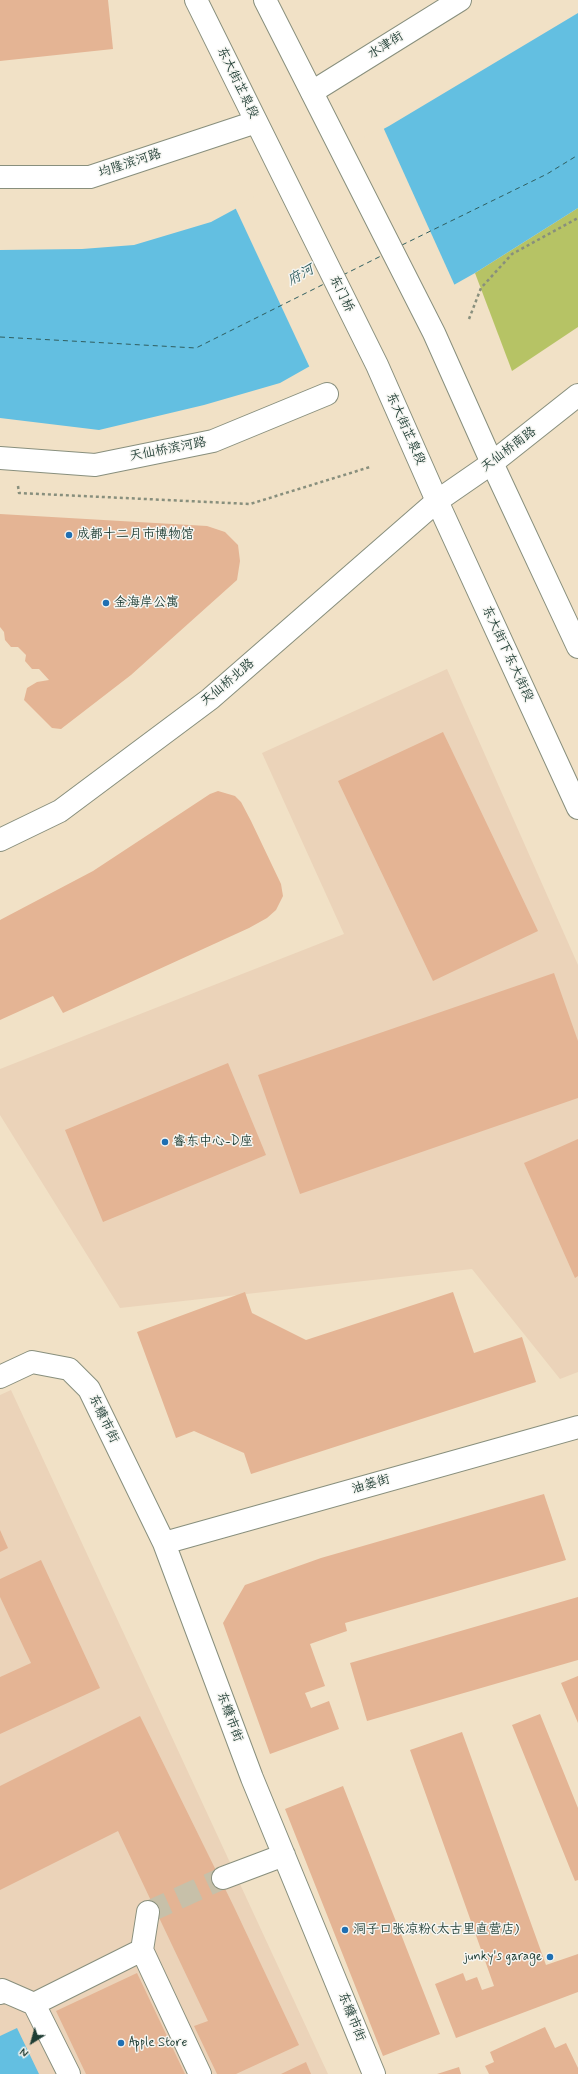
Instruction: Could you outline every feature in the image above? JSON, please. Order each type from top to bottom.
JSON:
[{"type":"street","name":"东大街芷泉段","points":[[196,0],[278,166]]},
{"type":"street","points":[[265,0],[428,322],[492,464],[578,647]]},
{"type":"street","name":"水津街","points":[[312,92],[460,0]]},
{"type":"street","name":"均隆滨河路","points":[[0,177],[90,177],[256,122]]},
{"type":"street","name":"东门桥","points":[[278,166],[373,357]]},
{"type":"street","name":"东大街芷泉段","points":[[373,357],[437,501]]},
{"type":"street","name":"天仙桥滨河路","points":[[0,458],[95,465],[214,441],[327,394]]},
{"type":"street","name":"天仙桥南路","points":[[437,501],[492,464],[578,395]]},
{"type":"street","name":"东大街下东大街段","points":[[437,501],[578,808]]},
{"type":"street","name":"天仙桥北路","points":[[0,840],[60,811],[210,699],[437,501]]},
{"type":"street","name":"东糠市街","points":[[0,1377],[32,1362],[69,1369],[89,1389],[164,1543],[252,1778],[374,2074]]},
{"type":"street","name":"油篓街","points":[[164,1543],[578,1427]]},
{"type":"street","points":[[223,1878],[284,1855]]},
{"type":"street","points":[[148,1912],[142,1950],[200,2074]]},
{"type":"street","points":[[34,2004],[142,1950]]},
{"type":"street","points":[[0,1992],[2,1990],[34,2004],[69,2074]]},
{"type":"path","points":[[469,319],[481,288],[512,254],[578,218]]},
{"type":"path","points":[[18,481],[19,493],[250,504],[370,467]]},
{"type":"shaded area","points":[[447,669],[578,965],[578,1372],[560,1379],[472,1269],[120,1308],[0,1115],[0,1069],[344,934],[262,753]]},
{"type":"shaded area","points":[[11,1390],[328,2074],[0,2074],[0,1395]]},
{"type":"green space","points":[[578,208],[578,327],[512,371],[475,273]]},
{"type":"water","name":"府河","points":[[578,13],[578,208],[475,273],[280,383],[204,405],[99,430],[0,418],[0,250],[82,249],[134,245],[211,222],[389,126]]},
{"type":"water","points":[[17,2028],[39,2074],[0,2074],[0,2036]]},
{"type":"pier","points":[[383,127],[455,286],[310,368],[235,207]]},
{"type":"building","points":[[0,0],[108,0],[113,49],[0,61]]},
{"type":"building","name":"金海岸公寓","points":[[0,514],[207,526],[225,532],[238,545],[240,561],[237,580],[131,675],[61,729],[52,728],[24,700],[27,688],[37,682],[49,680],[39,669],[32,669],[25,661],[26,655],[18,647],[11,647],[5,640],[4,632],[0,627]]},
{"type":"building","points":[[443,732],[538,931],[433,981],[338,781]]},
{"type":"building","points":[[218,791],[235,796],[241,802],[251,821],[281,884],[283,896],[276,910],[267,918],[249,928],[63,1013],[53,996],[0,1020],[0,920],[93,871],[210,794]]},
{"type":"building","points":[[554,973],[578,1041],[578,1098],[300,1194],[258,1075]]},
{"type":"building","name":"睿东中心-D座","points":[[228,1063],[266,1155],[103,1222],[65,1130]]},
{"type":"building","points":[[578,1139],[578,1276],[575,1278],[524,1163]]},
{"type":"building","points":[[245,1292],[252,1313],[306,1340],[453,1292],[474,1353],[522,1337],[536,1382],[251,1474],[244,1453],[194,1431],[176,1438],[137,1332]]},
{"type":"building","points":[[544,1494],[566,1560],[345,1623],[347,1631],[310,1644],[325,1686],[305,1693],[311,1708],[329,1701],[339,1729],[270,1754],[223,1623],[245,1585],[321,1558]]},
{"type":"building","points":[[0,1530],[8,1548],[0,1552]]},
{"type":"building","points":[[41,1560],[100,1688],[0,1734],[0,1677],[31,1663],[0,1597],[0,1579]]},
{"type":"building","points":[[578,1597],[578,1660],[367,1721],[350,1663]]},
{"type":"building","points":[[578,1676],[578,1723],[561,1683]]},
{"type":"building","points":[[540,1714],[578,1808],[578,1880],[575,1881],[512,1725]]},
{"type":"building","points":[[140,1716],[234,1907],[299,2045],[236,2074],[217,2074],[194,2026],[208,2021],[118,1831],[0,1890],[0,1786]]},
{"type":"building","points":[[462,1732],[546,1965],[578,1954],[578,1992],[456,2038],[435,1984],[463,1973],[466,1981],[477,1977],[482,1990],[494,1986],[410,1750]]},
{"type":"building","points":[[343,1786],[440,2034],[383,2056],[285,1809]]},
{"type":"building","name":"Apple Store","points":[[137,1973],[185,2074],[86,2074],[56,2011]]},
{"type":"building","points":[[545,2027],[555,2048],[566,2043],[578,2068],[578,2074],[489,2074],[485,2066],[494,2062],[490,2052]]},
{"type":"building","points":[[306,2062],[311,2074],[281,2074]]},
{"type":"building","points":[[459,2067],[461,2074],[437,2074]]},
{"type":"ferry route","points":[[402,245],[547,174],[578,155]]},
{"type":"ferry route","points":[[343,275],[383,255]]},
{"type":"ferry route","points":[[0,337],[196,348],[324,284]]},
{"type":"tunnel","points":[[148,1912],[223,1878]]},
{"type":"place","name":"成都十二月市博物馆","points":[[69,535]]},
{"type":"place","name":"金海岸公寓","points":[[106,603]]},
{"type":"place","name":"睿东中心-D座","points":[[165,1142]]},
{"type":"place","name":"洞子口张凉粉(太古里直营店)","points":[[345,1930]]},
{"type":"place","name":"junky's garage","points":[[550,1957]]},
{"type":"place","name":"Apple Store","points":[[121,2043]]}]
